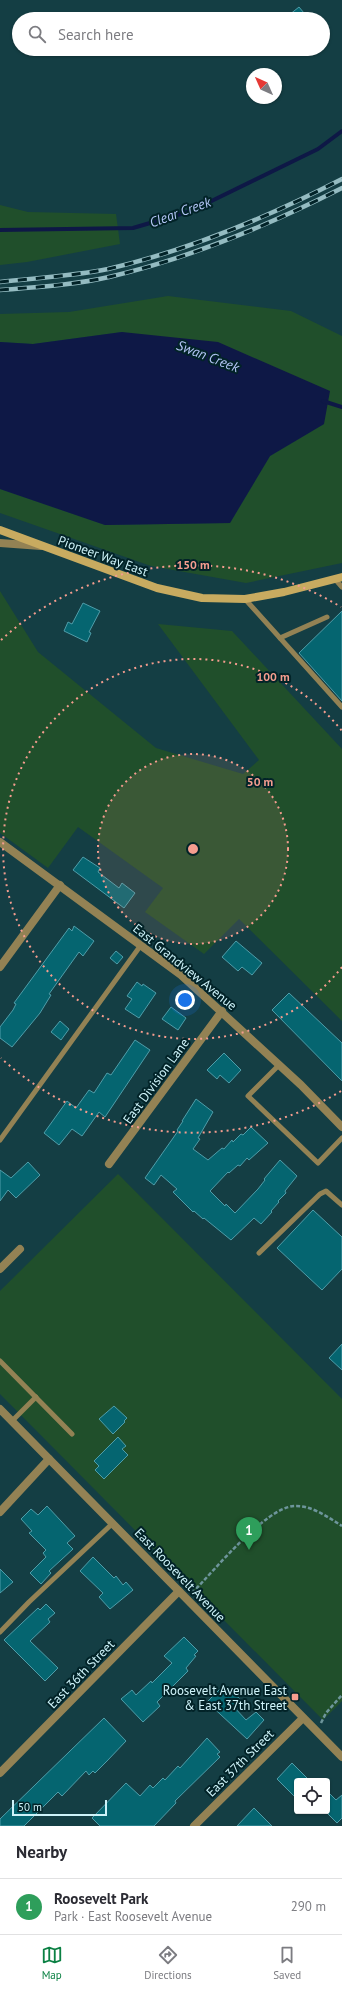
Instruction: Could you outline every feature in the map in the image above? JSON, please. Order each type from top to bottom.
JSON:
[{"type":"main road","name":"Pioneer Way East","points":[[0,530],[157,588],[202,598],[245,599],[284,592],[338,578]]},
{"type":"street","points":[[0,543],[43,547]]},
{"type":"street","name":"East Grandview Avenue","points":[[0,842],[180,975],[222,1011],[342,1127]]},
{"type":"street","points":[[0,967],[60,886]]},
{"type":"street","name":"East Division Lane","points":[[109,1164],[222,1011]]},
{"type":"street","points":[[0,1269],[20,1249]]},
{"type":"street","name":"East Roosevelt Avenue","points":[[0,1409],[342,1757]]},
{"type":"street","points":[[0,1512],[49,1459]]},
{"type":"street","name":"East 36th Street","points":[[0,1773],[179,1591]]},
{"type":"street","name":"East 37th Street","points":[[194,1826],[303,1718]]},
{"type":"lane","points":[[338,578],[342,586]]},
{"type":"lane","points":[[245,599],[342,707]]},
{"type":"lane","points":[[280,638],[327,617]]},
{"type":"lane","points":[[0,1140],[141,945]]},
{"type":"lane","points":[[279,1065],[248,1096],[318,1163],[342,1138]]},
{"type":"lane","points":[[259,1253],[320,1194],[326,1191],[330,1193],[342,1205]]},
{"type":"lane","points":[[0,1361],[72,1434]]},
{"type":"lane","points":[[12,1420],[36,1397]]},
{"type":"lane","points":[[0,1632],[29,1602],[113,1523]]},
{"type":"path","points":[[186,1599],[260,1523],[282,1508],[295,1506],[313,1510],[342,1526]]},
{"type":"path","points":[[316,1731],[326,1712],[342,1695]]},
{"type":"green space","points":[[0,205],[28,212],[116,214],[120,244],[27,262],[0,265]]},
{"type":"green space","points":[[168,296],[291,311],[342,336],[342,563],[246,583],[151,566],[0,513],[0,489],[105,525],[230,523],[270,456],[324,424],[122,332],[33,344],[0,342],[0,314],[69,312]]},
{"type":"green space","points":[[0,591],[38,652],[156,748],[243,774],[259,760],[158,624],[232,631],[342,749],[342,1021],[239,919],[204,954],[145,912],[163,888],[78,827],[48,868],[0,833]]},
{"type":"green space","points":[[118,1174],[342,1399],[342,1701],[323,1720],[0,1394],[0,1291]]},
{"type":"water","points":[[122,332],[218,342],[330,391],[324,424],[270,456],[230,523],[105,525],[0,489],[0,342],[33,344]]},
{"type":"building","points":[[299,7],[303,12],[293,12]]},
{"type":"building","points":[[83,603],[100,611],[89,632],[91,633],[87,642],[64,631],[68,622],[72,624]]},
{"type":"building","points":[[342,611],[342,701],[299,653]]},
{"type":"building","points":[[83,857],[100,868],[98,872],[119,888],[122,883],[135,893],[124,908],[73,870]]},
{"type":"building","points":[[74,926],[94,941],[83,956],[79,952],[49,994],[51,995],[40,1013],[12,1047],[0,1038],[0,1027],[13,1010],[16,1004],[14,1003],[69,928],[72,931]]},
{"type":"building","points":[[236,941],[262,963],[252,975],[242,967],[238,971],[222,957]]},
{"type":"building","points":[[116,951],[123,957],[117,964],[110,958]]},
{"type":"building","points":[[137,982],[142,986],[143,984],[156,993],[139,1018],[125,1009],[132,999],[127,996]]},
{"type":"building","points":[[289,993],[342,1043],[342,1081],[272,1010]]},
{"type":"building","points":[[171,1007],[186,1018],[178,1030],[162,1019]]},
{"type":"building","points":[[60,1021],[69,1029],[61,1040],[51,1032]]},
{"type":"building","points":[[135,1040],[150,1050],[105,1117],[99,1112],[82,1136],[72,1129],[59,1145],[44,1133],[67,1101],[76,1108],[89,1090],[94,1093],[107,1073],[111,1075]]},
{"type":"building","points":[[224,1053],[241,1070],[229,1083],[220,1075],[217,1079],[207,1070]]},
{"type":"building","points":[[196,1099],[213,1112],[198,1138],[200,1139],[193,1149],[208,1160],[222,1148],[224,1149],[232,1140],[233,1142],[241,1134],[243,1135],[251,1127],[268,1143],[249,1160],[247,1158],[240,1166],[238,1165],[229,1173],[228,1172],[210,1191],[225,1206],[226,1204],[235,1213],[258,1189],[265,1180],[264,1179],[280,1160],[297,1176],[285,1191],[286,1193],[271,1211],[272,1212],[261,1224],[254,1218],[231,1240],[204,1218],[203,1219],[194,1211],[193,1212],[173,1192],[177,1189],[161,1175],[154,1185],[145,1178],[178,1131],[177,1130],[182,1121]]},
{"type":"building","points":[[28,1162],[40,1175],[16,1198],[8,1190],[0,1201],[0,1170],[11,1178]]},
{"type":"building","points":[[313,1210],[342,1237],[342,1269],[322,1290],[277,1248]]},
{"type":"building","points":[[342,1344],[342,1370],[329,1358]]},
{"type":"building","points":[[114,1406],[127,1418],[113,1434],[99,1419]]},
{"type":"building","points":[[118,1437],[126,1446],[122,1449],[128,1455],[104,1479],[95,1470],[99,1466],[94,1461]]},
{"type":"building","points":[[47,1506],[75,1536],[67,1543],[73,1549],[49,1571],[51,1573],[41,1584],[30,1573],[46,1557],[43,1553],[46,1550],[29,1533],[32,1531],[21,1519],[31,1509],[38,1515]]},
{"type":"building","points":[[93,1557],[114,1578],[116,1576],[123,1585],[126,1582],[133,1590],[110,1609],[99,1597],[103,1593],[80,1571]]},
{"type":"building","points":[[0,1569],[13,1582],[0,1593]]},
{"type":"building","points":[[46,1604],[55,1613],[48,1619],[50,1622],[30,1641],[58,1668],[45,1681],[4,1640],[38,1608],[40,1610]]},
{"type":"building","points":[[184,1637],[198,1651],[194,1655],[196,1656],[186,1668],[188,1671],[157,1702],[160,1706],[143,1722],[121,1699],[132,1690],[136,1695],[151,1681],[152,1683],[172,1663],[164,1656]]},
{"type":"building","points":[[224,1685],[240,1699],[233,1706],[246,1720],[256,1712],[264,1720],[247,1739],[207,1702]]},
{"type":"building","points":[[104,1718],[126,1741],[107,1761],[95,1773],[93,1771],[89,1775],[86,1771],[62,1796],[58,1792],[24,1826],[0,1826],[0,1819]]},
{"type":"building","points":[[207,1738],[220,1752],[217,1754],[220,1757],[175,1801],[176,1803],[154,1826],[100,1826],[92,1818],[126,1783],[140,1796],[150,1785],[153,1788],[163,1778],[165,1780],[178,1766],[180,1768]]},
{"type":"building","points":[[292,1763],[307,1778],[294,1778],[294,1796],[277,1779]]},
{"type":"building","points":[[330,1794],[336,1800],[342,1795],[342,1818],[337,1823],[328,1814],[330,1814]]},
{"type":"building","points":[[254,1808],[272,1826],[237,1826]]},
{"type":"waterway","name":"Clear Creek","points":[[0,230],[133,228],[191,211],[318,149],[342,131]]},
{"type":"waterway","name":"Swan Creek","points":[[323,401],[342,407]]},
{"type":"railway","points":[[0,282],[108,269],[169,252],[257,219],[342,179]]},
{"type":"railway","points":[[0,290],[96,280],[139,269],[199,251],[228,240],[342,188]]},
{"type":"place","name":"Roosevelt Park","points":[[249,1550]]},
{"type":"place","name":"Roosevelt Avenue East & East 37th Street","points":[[295,1697]]}]
